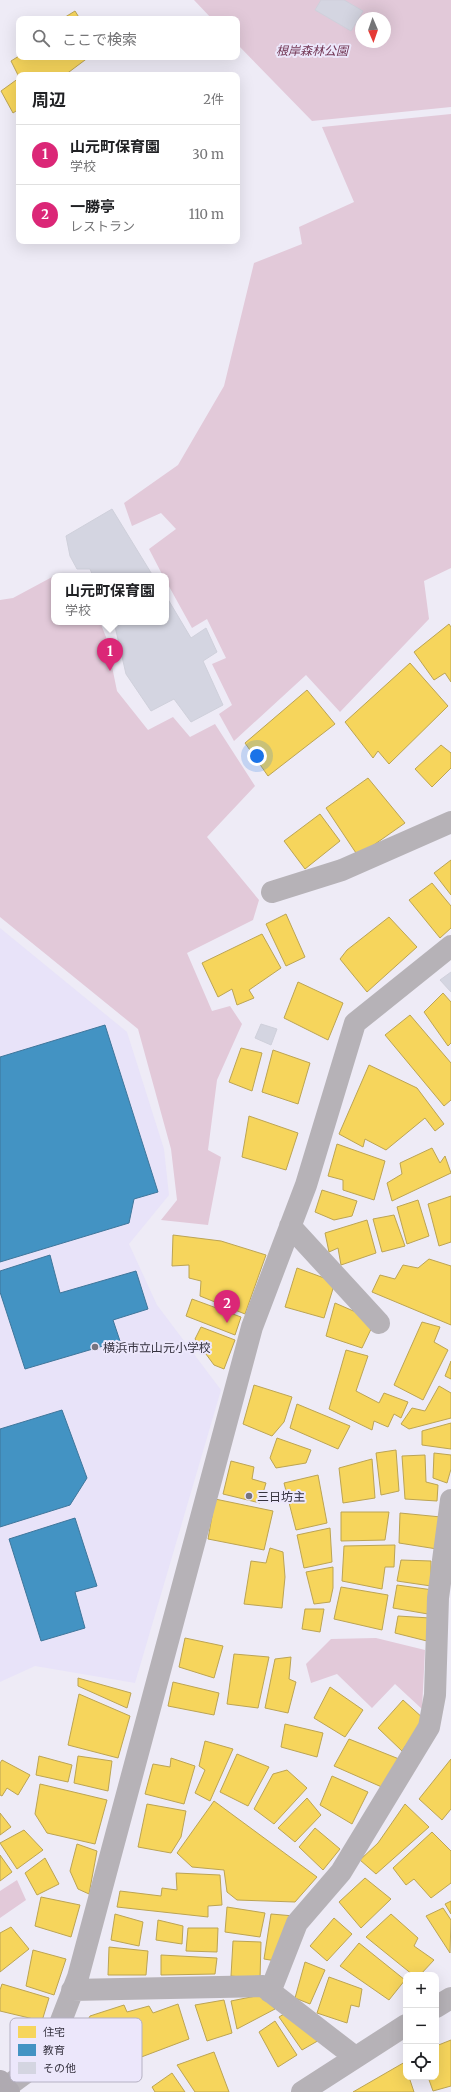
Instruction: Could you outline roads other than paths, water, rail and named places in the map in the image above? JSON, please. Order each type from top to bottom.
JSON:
[{"type":"street","points":[[272,892],[342,870],[451,822]]},
{"type":"street","points":[[62,2018],[78,1977],[252,1327],[306,1186],[355,1022],[451,946]]},
{"type":"street","points":[[290,1226],[379,1323]]},
{"type":"street","points":[[270,1992],[298,1923],[341,1872],[429,1727],[435,1695],[438,1598],[451,1500]]},
{"type":"street","points":[[72,1990],[263,1986],[355,2057]]},
{"type":"street","points":[[439,2005],[451,1998]]},
{"type":"street","points":[[302,2092],[403,2027]]},
{"type":"place","name":"山元町保育園","points":[[110,671]]},
{"type":"place","name":"一勝亭","points":[[227,1323]]},
{"type":"place","name":"横浜市立山元小学校","points":[[95,1347]]},
{"type":"place","name":"三日坊主","points":[[249,1496]]},
{"type":"park label","name":"根岸森林公園","points":[[312,50]]}]
